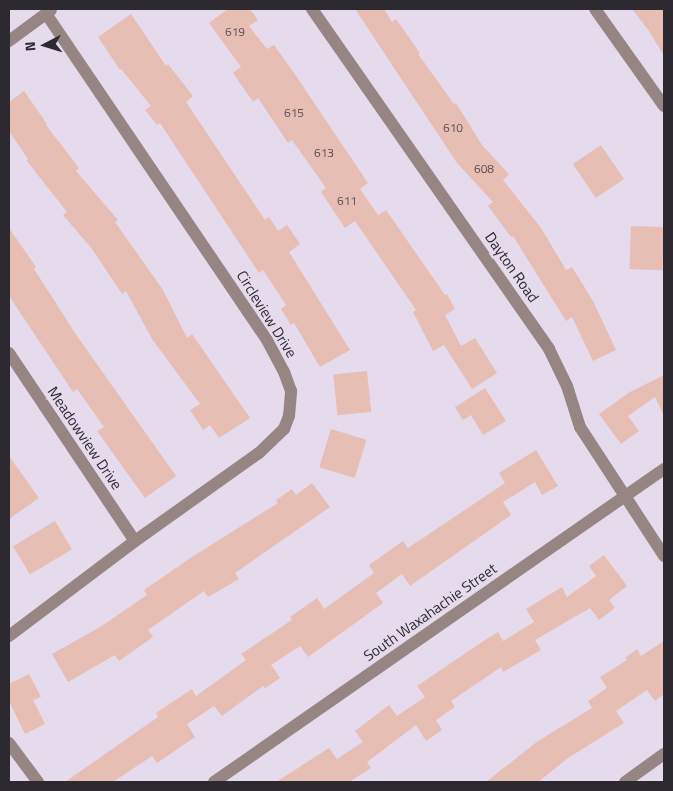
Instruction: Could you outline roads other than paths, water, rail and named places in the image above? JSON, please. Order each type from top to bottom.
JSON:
[{"type":"street","name":"Dayton Road","points":[[312,9],[549,349],[566,386],[580,427],[664,556]]},
{"type":"street","points":[[595,9],[664,106]]},
{"type":"street","points":[[9,41],[49,11]]},
{"type":"street","name":"Circleview Drive","points":[[9,636],[134,541],[259,453],[284,429],[289,416],[291,391],[284,372],[267,340],[49,11]]},
{"type":"street","name":"Meadowview Drive","points":[[9,353],[134,541]]},
{"type":"street","name":"South Waxahachie Street","points":[[214,782],[664,469]]},
{"type":"street","points":[[9,742],[38,782]]},
{"type":"street","points":[[625,782],[664,754]]}]
